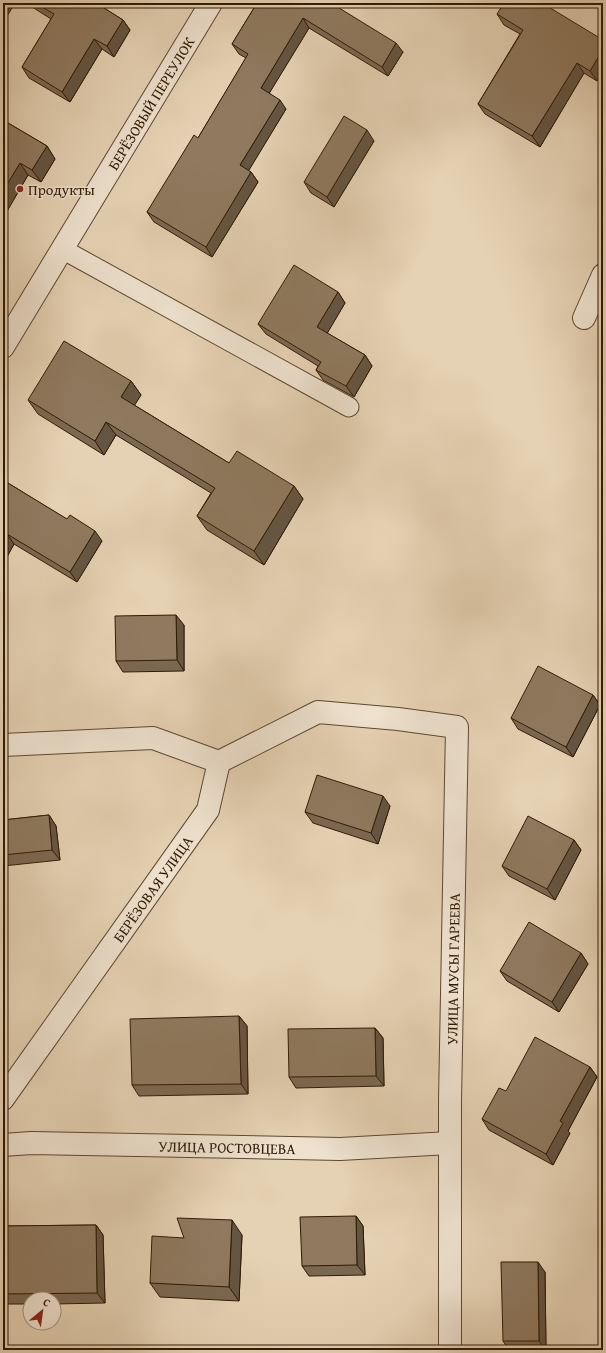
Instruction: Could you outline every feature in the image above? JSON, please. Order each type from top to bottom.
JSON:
[{"type":"street","name":"БЕРЁЗОВЫЙ ПЕРЕУЛОК","points":[[3,348],[209,4]]},
{"type":"street","points":[[584,318],[603,275]]},
{"type":"street","name":"УЛИЦА МУСЫ ГАРЕЕВА","points":[[219,762],[318,712],[398,719],[457,727],[450,1143],[450,1350]]},
{"type":"street","points":[[3,745],[153,738],[219,762]]},
{"type":"street","name":"БЕРЁЗОВАЯ УЛИЦА","points":[[3,1099],[208,810],[219,762]]},
{"type":"street","name":"УЛИЦА РОСТОВЦЕВА","points":[[3,1145],[39,1143],[340,1149],[450,1143]]},
{"type":"lane","points":[[62,249],[349,407]]},
{"type":"building","points":[[35,3],[96,3],[123,20],[107,46],[94,39],[62,92],[22,67],[54,14]]},
{"type":"building","points":[[257,3],[331,3],[396,43],[382,67],[303,18],[261,88],[280,100],[240,165],[251,172],[206,247],[147,212],[194,135],[198,138],[248,54],[232,44]]},
{"type":"building","points":[[504,3],[542,3],[603,40],[603,49],[590,71],[577,63],[532,136],[478,104],[523,30],[497,14]]},
{"type":"building","points":[[344,116],[367,130],[327,197],[304,182]]},
{"type":"building","points":[[3,120],[47,146],[32,170],[20,163],[3,191]]},
{"type":"building","points":[[294,265],[338,292],[317,327],[365,355],[346,386],[316,370],[321,362],[258,324]]},
{"type":"building","points":[[64,341],[131,381],[121,397],[229,463],[237,451],[294,486],[254,551],[197,516],[215,488],[106,422],[95,441],[28,400]]},
{"type":"building","points":[[3,480],[67,519],[70,515],[95,531],[70,572],[7,534],[3,541]]},
{"type":"building","points":[[176,615],[177,660],[116,661],[115,616]]},
{"type":"building","points":[[538,666],[593,695],[566,747],[511,718]]},
{"type":"building","points":[[317,775],[383,796],[371,833],[305,812]]},
{"type":"building","points":[[49,815],[52,850],[3,855],[3,820]]},
{"type":"building","points":[[528,816],[574,840],[547,889],[502,866]]},
{"type":"building","points":[[529,922],[581,953],[552,1002],[500,971]]},
{"type":"building","points":[[239,1016],[241,1084],[132,1085],[130,1019]]},
{"type":"building","points":[[375,1028],[376,1076],[289,1077],[288,1029]]},
{"type":"building","points":[[535,1037],[590,1067],[560,1121],[563,1123],[546,1154],[482,1119],[499,1088],[506,1091]]},
{"type":"building","points":[[356,1216],[357,1265],[302,1266],[300,1217]]},
{"type":"building","points":[[177,1218],[232,1220],[229,1287],[150,1283],[152,1236],[184,1238]]},
{"type":"building","points":[[96,1225],[97,1293],[62,1293],[62,1291],[22,1291],[22,1294],[3,1294],[3,1226]]},
{"type":"building","points":[[501,1262],[538,1262],[539,1341],[503,1341]]},
{"type":"place","name":"Продукты","points":[[20,189]]}]
